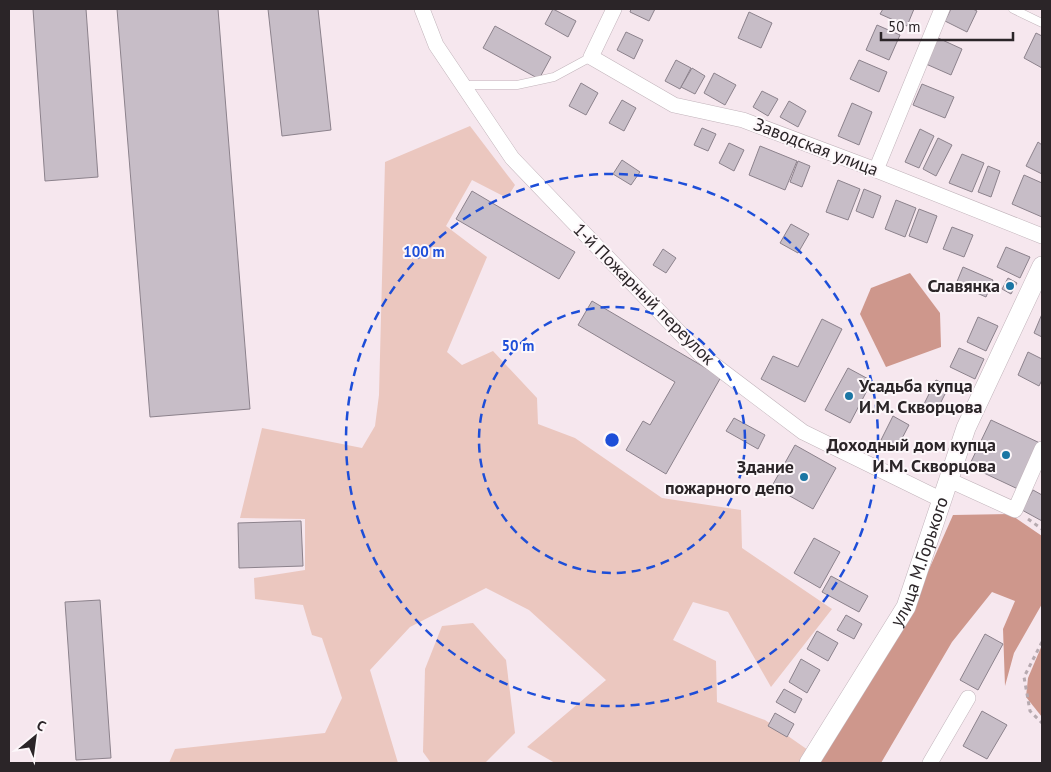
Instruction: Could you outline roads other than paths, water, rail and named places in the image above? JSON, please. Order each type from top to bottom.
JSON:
[{"type":"street","name":"1-й Пожарный переулок","points":[[422,9],[436,45],[512,158],[701,356],[803,432],[942,500]]},
{"type":"street","points":[[591,57],[614,9]]},
{"type":"street","points":[[876,170],[942,9]]},
{"type":"street","name":"Заводская улица","points":[[591,57],[674,105],[743,120],[1042,236]]},
{"type":"street","name":"улица М.Горького","points":[[809,763],[906,607],[966,428],[1042,266]]},
{"type":"street","points":[[949,480],[1015,510],[1042,450]]},
{"type":"street","points":[[930,763],[968,698]]},
{"type":"lane","points":[[1013,9],[1042,23]]},
{"type":"lane","points":[[463,85],[517,85],[554,77],[591,57]]},
{"type":"place","name":"Славянка","points":[[1010,286]]},
{"type":"place","name":"Усадьба купца И.М. Скворцова","points":[[849,396]]},
{"type":"place","name":"Доходный дом купца И.М. Скворцова","points":[[1006,455]]},
{"type":"place","name":"Здание пожарного депо","points":[[804,477]]}]
